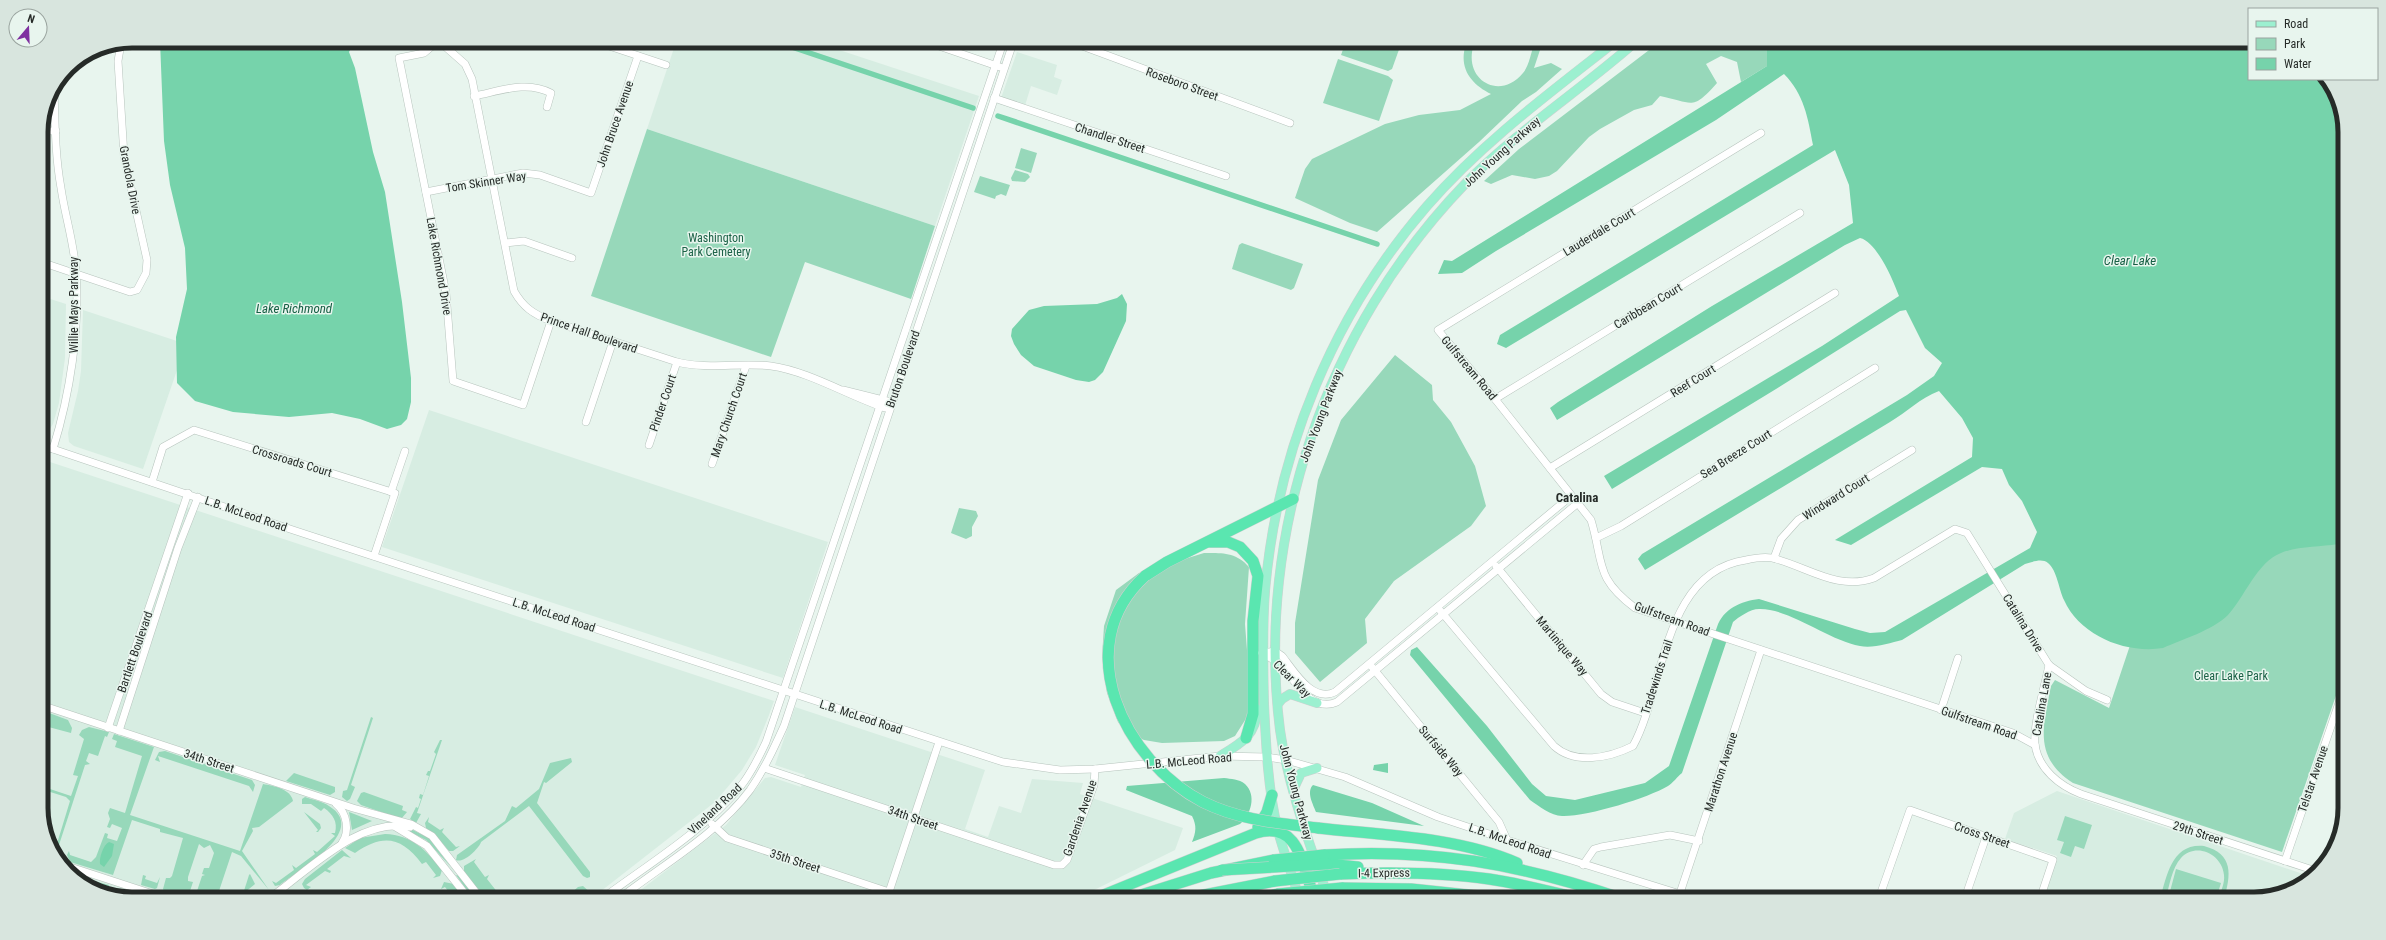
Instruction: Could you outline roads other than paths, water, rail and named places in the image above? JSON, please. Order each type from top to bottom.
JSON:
[{"type":"highway","points":[[1293,499],[1210,542],[1167,562],[1145,576],[1128,595],[1117,613],[1107,652],[1110,677],[1119,709],[1142,750],[1161,772],[1179,787],[1212,806],[1253,819],[1464,848],[1504,858],[1536,872]]},
{"type":"highway","points":[[1210,542],[1228,542],[1240,547],[1253,561],[1258,576],[1253,621],[1253,714],[1246,738]]},
{"type":"highway","points":[[1247,837],[1264,819],[1272,795]]},
{"type":"highway","points":[[1111,892],[1263,831],[1278,831],[1290,837],[1295,844],[1312,892]]},
{"type":"highway","points":[[1222,870],[1326,860],[1365,853],[1427,855],[1468,859],[1536,872],[1601,892]]},
{"type":"highway","points":[[1151,892],[1222,870],[1274,860],[1326,860],[1410,872]]},
{"type":"highway","name":"I-4 Express","points":[[1218,892],[1275,880],[1340,874],[1410,872],[1490,879],[1550,892]]},
{"type":"highway","name":"I-4 Express","points":[[1299,892],[1342,888],[1411,889],[1439,892]]},
{"type":"main road","name":"John Young Parkway","points":[[1297,892],[1278,831],[1272,795],[1267,757],[1262,653],[1265,588],[1277,507],[1294,446],[1322,372],[1362,295],[1396,245],[1442,189],[1485,146],[1607,48]]},
{"type":"main road","name":"John Young Parkway","points":[[1326,892],[1293,790],[1286,760],[1278,704],[1275,651],[1280,574],[1293,499],[1312,435],[1337,372],[1368,313],[1399,264],[1433,220],[1480,170],[1516,138],[1628,48]]},
{"type":"main road","points":[[1220,756],[1253,732],[1256,723],[1258,688],[1263,678]]},
{"type":"main road","points":[[1278,704],[1282,699],[1290,694],[1317,703]]},
{"type":"main road","points":[[1293,790],[1301,773],[1317,768]]},
{"type":"street","name":"Lake Richmond Drive","points":[[430,48],[424,53],[398,58],[446,293],[453,381],[523,405],[551,321]]},
{"type":"street","name":"Prince Hall Boulevard","points":[[445,48],[465,64],[472,78],[474,96],[516,295],[522,304],[536,315],[551,321],[694,367],[746,366],[783,369],[839,389],[854,398],[890,406]]},
{"type":"street","points":[[615,48],[666,65]]},
{"type":"street","points":[[945,48],[1004,68]]},
{"type":"street","name":"Bruton Boulevard","points":[[785,692],[1001,48]]},
{"type":"street","name":"Bruton Boulevard","points":[[794,695],[1011,48]]},
{"type":"street","name":"Roseboro Street","points":[[1088,48],[1290,123]]},
{"type":"street","name":"Grandola Drive","points":[[76,274],[130,292],[137,290],[146,273],[147,260],[124,156],[118,61],[120,49]]},
{"type":"street","name":"John Bruce Avenue","points":[[591,193],[638,56]]},
{"type":"street","points":[[474,96],[521,86],[536,86],[551,93],[547,107]]},
{"type":"street","name":"Chandler Street","points":[[994,98],[1226,176]]},
{"type":"street","name":"Willie Mays Parkway","points":[[53,449],[62,419],[73,358],[76,274],[70,226],[61,189],[55,99]]},
{"type":"street","points":[[48,131],[56,131]]},
{"type":"street","name":"Lauderdale Court","points":[[1438,330],[1761,133]]},
{"type":"street","name":"Tom Skinner Way","points":[[426,192],[523,173],[540,175],[591,193]]},
{"type":"street","name":"Caribbean Court","points":[[1495,399],[1800,213]]},
{"type":"street","points":[[944,220],[952,223]]},
{"type":"street","points":[[505,243],[524,240],[572,258]]},
{"type":"street","points":[[48,264],[76,274]]},
{"type":"street","name":"Reef Court","points":[[1550,468],[1835,293]]},
{"type":"street","points":[[910,321],[918,324]]},
{"type":"street","name":"Gulfstream Road","points":[[1438,330],[1591,520],[1596,538],[1596,549],[1600,567],[1619,596],[1635,608],[2013,733],[2035,745]]},
{"type":"street","points":[[586,422],[613,341]]},
{"type":"street","name":"Pinder Court","points":[[650,445],[677,362]]},
{"type":"street","name":"Mary Church Court","points":[[712,464],[746,366]]},
{"type":"street","name":"Sea Breeze Court","points":[[1596,538],[1621,526],[1875,368]]},
{"type":"street","name":"Crossroads Court","points":[[152,482],[163,447],[194,430],[391,492]]},
{"type":"street","name":"L.B. McLeod Road","points":[[48,447],[794,695],[939,742],[1021,766],[1060,770],[1095,769],[1220,756],[1267,757],[1286,760],[1346,777],[1438,817],[1583,865],[1677,892]]},
{"type":"street","name":"Windward Court","points":[[1774,558],[1781,539],[1798,520],[1912,450]]},
{"type":"street","points":[[374,556],[395,493],[391,492],[404,451]]},
{"type":"street","name":"Bartlett Boulevard","points":[[108,728],[188,494]]},
{"type":"street","name":"Clear Way","points":[[1262,653],[1275,651],[1312,690],[1322,695],[1335,692],[1572,496]]},
{"type":"street","name":"Bartlett Boulevard","points":[[119,731],[186,526],[198,497]]},
{"type":"street","points":[[850,498],[859,501]]},
{"type":"street","name":"Clear Way","points":[[1262,653],[1276,661],[1305,694],[1317,703],[1326,705],[1336,702],[1578,503]]},
{"type":"street","name":"Tradewinds Trail","points":[[1438,608],[1563,754],[1585,759],[1625,750],[1633,746],[1675,621],[1688,597],[1703,580],[1716,570],[1734,561],[1774,558],[1840,582],[1862,583],[1874,578],[1955,529]]},
{"type":"street","name":"Catalina Drive","points":[[1955,529],[1967,533],[2049,665],[2086,691],[2107,700]]},
{"type":"street","name":"Martinique Way","points":[[1493,561],[1601,694],[1612,702],[1645,713]]},
{"type":"street","name":"Bartlett Boulevard","points":[[153,628],[149,623],[158,595],[160,576]]},
{"type":"street","name":"Marathon Avenue","points":[[1680,892],[1699,841],[1761,650]]},
{"type":"street","points":[[1941,710],[1958,658]]},
{"type":"street","name":"Surfside Way","points":[[1369,664],[1499,822],[1507,840]]},
{"type":"street","name":"Catalina Lane","points":[[2049,665],[2035,745],[2047,771],[2057,782],[2081,794]]},
{"type":"street","name":"Vineland Road","points":[[611,892],[708,818],[741,787],[766,742],[785,692]]},
{"type":"street","name":"Vineland Road","points":[[628,892],[714,827],[749,791],[764,768],[784,726],[794,695]]},
{"type":"street","name":"Telstar Avenue","points":[[2285,861],[2338,706]]},
{"type":"street","name":"34th Street","points":[[48,708],[377,816],[411,824],[432,836],[476,892]]},
{"type":"street","points":[[890,892],[939,742]]},
{"type":"street","name":"34th Street","points":[[764,768],[1054,865],[1062,865]]},
{"type":"street","name":"Gardenia Avenue","points":[[1062,865],[1067,860],[1094,785],[1095,769]]},
{"type":"street","name":"29th Street","points":[[2081,794],[2311,869]]},
{"type":"street","points":[[334,802],[342,810],[346,824],[345,838],[341,845]]},
{"type":"street","name":"Cross Street","points":[[1881,892],[1910,810],[2053,860],[2042,892]]},
{"type":"street","name":"34th Street","points":[[377,816],[428,846],[464,892]]},
{"type":"street","name":"35th Street","points":[[708,818],[714,827],[727,838],[883,892]]},
{"type":"street","name":"34th Street","points":[[359,834],[375,829],[411,827],[432,836]]},
{"type":"street","points":[[278,892],[341,845],[359,834],[387,831],[408,834]]},
{"type":"street","points":[[1583,865],[1594,849],[1601,847],[1670,835],[1699,841]]},
{"type":"street","points":[[1967,892],[1986,837]]},
{"type":"street","points":[[74,868],[147,892]]},
{"type":"water","name":"Lake Richmond","points":[[160,48],[351,48],[349,52],[355,68],[373,152],[385,192],[402,302],[411,378],[411,402],[407,419],[401,425],[387,429],[360,419],[332,413],[289,417],[233,412],[195,401],[177,383],[176,337],[187,289],[185,248],[170,185],[164,141]]},
{"type":"water","name":"Clear Lake","points":[[1767,48],[2248,48],[2248,80],[2320,80],[2327,90],[2334,105],[2338,127],[2338,544],[2295,549],[2281,553],[2272,558],[2258,572],[2234,608],[2221,621],[2197,634],[2163,648],[2134,648],[2120,645],[2093,633],[2081,624],[2071,613],[2062,596],[2054,570],[2048,563],[2043,561],[2025,564],[1902,640],[1887,644],[1865,647],[1848,643],[1783,614],[1771,610],[1752,610],[1733,622],[1682,773],[1668,786],[1632,801],[1601,810],[1558,816],[1545,810],[1530,800],[1410,655],[1411,650],[1417,647],[1487,726],[1532,784],[1546,796],[1575,800],[1645,783],[1669,766],[1717,627],[1724,615],[1739,604],[1759,599],[1870,633],[1885,632],[2030,548],[2037,532],[2022,501],[2009,485],[2002,469],[1982,467],[1851,545],[1835,540],[1972,457],[1973,438],[1962,418],[1939,391],[1926,397],[1890,422],[1645,570],[1638,559],[1642,554],[1907,395],[1934,376],[1942,363],[1925,348],[1906,310],[1900,311],[1612,489],[1604,476],[1822,346],[1899,296],[1884,262],[1872,246],[1860,238],[1845,245],[1557,420],[1550,408],[1712,306],[1853,223],[1849,185],[1835,150],[1506,348],[1497,344],[1500,335],[1813,145],[1807,116],[1801,98],[1784,74],[1716,120],[1496,251],[1462,273],[1438,274],[1444,260],[1452,261],[1767,66]]},
{"type":"water","points":[[1122,294],[1127,304],[1126,321],[1103,372],[1095,380],[1089,382],[1076,380],[1034,366],[1021,355],[1014,344],[1011,336],[1012,329],[1029,310],[1044,306],[1097,304],[1117,298]]},
{"type":"water","points":[[1388,763],[1388,773],[1373,770],[1374,765]]},
{"type":"water","points":[[1224,778],[1240,781],[1249,789],[1252,799],[1247,816],[1240,824],[1192,842],[1195,823],[1192,816],[1126,790],[1127,786]]},
{"type":"water","points":[[1313,785],[1372,803],[1424,826],[1316,812],[1310,795]]},
{"type":"water","points":[[109,842],[114,844],[112,856],[104,867],[100,864],[100,858],[103,849]]},
{"type":"waterway","points":[[795,48],[973,108]]},
{"type":"waterway","points":[[998,116],[1377,244]]},
{"type":"district","name":"Catalina","points":[[1577,497]]},
{"type":"park label","name":"Washington Park Cemetery","points":[[716,245]]},
{"type":"park label","name":"Clear Lake Park","points":[[2231,676]]}]
